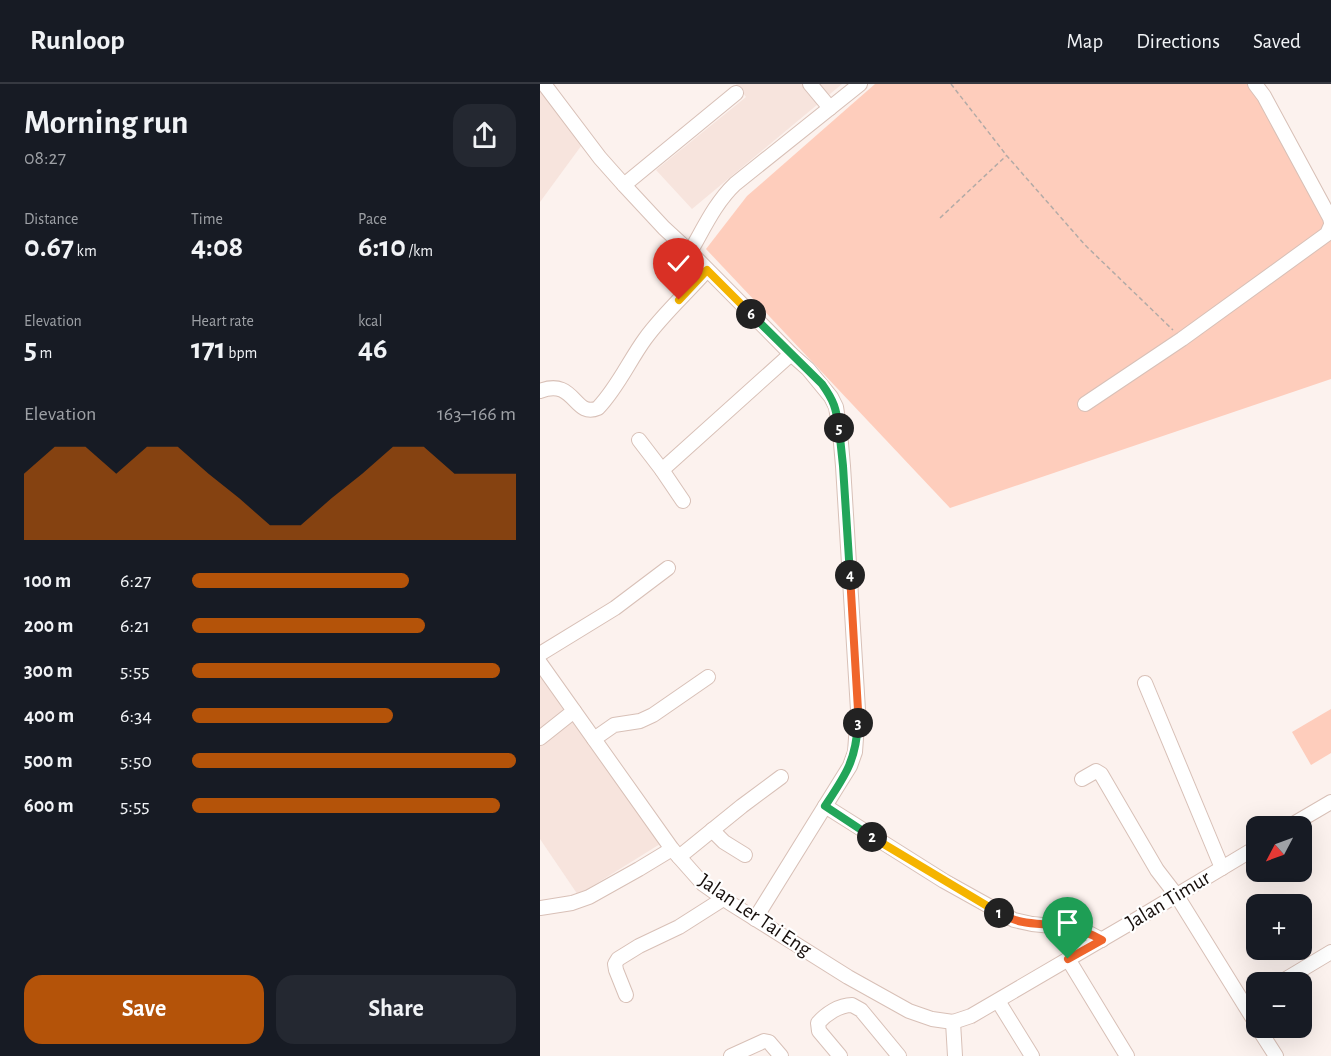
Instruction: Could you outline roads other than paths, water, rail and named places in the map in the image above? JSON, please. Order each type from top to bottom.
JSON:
[{"type":"street","points":[[540,88],[543,84],[600,158],[664,228],[808,369],[831,397],[836,407],[843,466],[858,710],[855,752],[850,766],[755,919]]},
{"type":"street","points":[[810,84],[830,108]]},
{"type":"street","points":[[690,252],[717,204],[735,184],[860,84]]},
{"type":"street","points":[[1084,404],[1182,339],[1327,234],[1331,224],[1325,208],[1264,96],[1255,84]]},
{"type":"street","points":[[624,185],[736,93]]},
{"type":"street","points":[[540,392],[548,388],[560,388],[584,408],[589,410],[598,408],[658,322],[707,270]]},
{"type":"street","points":[[662,470],[791,354]]},
{"type":"street","points":[[639,440],[683,501]]},
{"type":"street","points":[[540,654],[615,608],[668,568]]},
{"type":"street","name":"Jalan Ler Tai Eng","points":[[540,663],[675,853],[703,884],[723,899],[887,1000],[920,1015],[953,1022]]},
{"type":"street","points":[[594,739],[614,725],[640,721],[653,715],[708,677]]},
{"type":"street","points":[[1145,683],[1222,868]]},
{"type":"street","points":[[540,738],[574,711]]},
{"type":"street","points":[[1082,779],[1096,771],[1101,774],[1157,870],[1177,896],[1245,1005]]},
{"type":"street","points":[[540,908],[572,903],[589,897],[639,869],[675,853],[712,830],[781,777]]},
{"type":"street","points":[[1306,816],[1331,801]]},
{"type":"street","points":[[825,806],[1002,915],[1021,922],[1085,931],[1102,940]]},
{"type":"street","points":[[712,830],[724,842],[745,855]]},
{"type":"street","name":"Jalan Timur","points":[[953,1022],[971,1016],[998,1001],[1246,854]]},
{"type":"street","points":[[626,996],[616,970],[615,964],[618,959],[679,927],[723,899]]},
{"type":"street","points":[[1298,972],[1331,952]]},
{"type":"street","points":[[1068,959],[1127,1056]]},
{"type":"street","points":[[998,1001],[1032,1056]]},
{"type":"street","points":[[840,1056],[819,1031],[818,1023],[846,1005],[852,1005],[861,1011],[899,1056]]},
{"type":"street","points":[[953,1022],[955,1056]]},
{"type":"street","points":[[1265,1038],[1276,1056]]},
{"type":"street","points":[[731,1056],[764,1041],[769,1042],[781,1056]]}]
